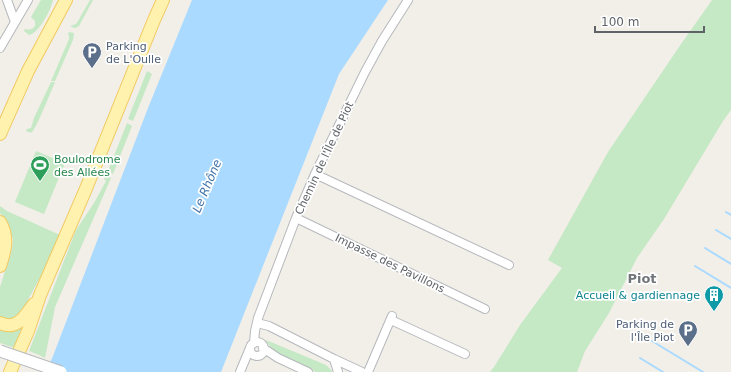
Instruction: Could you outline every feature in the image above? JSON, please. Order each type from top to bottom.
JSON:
[{"type":"main road","points":[[0,134],[28,71],[66,0]]},
{"type":"main road","points":[[10,372],[28,331],[40,295],[80,203],[163,0]]},
{"type":"main road","points":[[0,222],[4,230],[6,241],[0,266]]},
{"type":"main road","points":[[0,323],[4,325],[16,324],[21,320],[40,295]]},
{"type":"main road","points":[[0,351],[60,372]]},
{"type":"street","points":[[7,0],[15,22]]},
{"type":"street","points":[[0,48],[28,0]]},
{"type":"street","name":"Chemin de l'Île de Piot","points":[[241,372],[257,349],[255,331],[257,323],[296,218],[315,174],[365,72],[382,41],[408,0]]},
{"type":"street","points":[[315,174],[509,265]]},
{"type":"street","name":"Impasse des Pavillons","points":[[296,218],[485,308]]},
{"type":"street","points":[[368,372],[391,317],[465,354]]},
{"type":"street","points":[[257,323],[269,326],[362,372]]},
{"type":"street","points":[[257,349],[308,372]]},
{"type":"street","points":[[334,359],[338,372]]},
{"type":"green space","points":[[41,0],[53,0],[47,15],[40,26],[29,35],[24,31],[25,29],[28,30],[35,26],[35,21],[31,17]]},
{"type":"green space","points":[[90,0],[93,0],[79,26],[74,28],[70,26],[76,24]]},
{"type":"green space","points":[[712,0],[731,0],[731,110],[664,219],[637,258],[609,313],[585,351],[577,372],[490,372],[520,325],[562,268],[548,260],[608,152]]},
{"type":"green space","points":[[69,32],[74,33],[73,40],[55,81],[51,81],[69,39]]},
{"type":"green space","points":[[147,71],[152,74],[133,121],[128,119]]},
{"type":"green space","points":[[51,82],[55,82],[37,124],[32,132],[26,131],[27,129],[31,128],[34,118]]},
{"type":"green space","points":[[127,123],[132,126],[113,174],[108,171]]},
{"type":"green space","name":"Boulodrome des Allées","points":[[36,151],[65,163],[44,214],[15,202]]},
{"type":"green space","points":[[106,175],[111,178],[55,307],[45,358],[29,351],[76,230],[94,203],[106,181],[104,179]]},
{"type":"green space","points":[[0,206],[7,211],[60,235],[45,268],[19,317],[14,320],[2,319],[0,317],[0,287],[12,249],[13,239],[9,227],[0,213]]},
{"type":"green space","points":[[20,327],[23,329],[15,348],[0,343],[0,328]]},
{"type":"green space","points":[[266,340],[326,365],[333,372],[316,372],[273,351]]},
{"type":"water","name":"Le Rhône","points":[[192,0],[388,0],[339,74],[221,372],[46,372],[148,108]]},
{"type":"waterway","points":[[726,212],[731,215]]},
{"type":"waterway","points":[[716,230],[731,239]]},
{"type":"waterway","points":[[705,248],[731,264]]},
{"type":"waterway","points":[[695,266],[731,288]]},
{"type":"waterway","points":[[652,341],[703,372]]},
{"type":"waterway","points":[[640,358],[663,372]]},
{"type":"place","name":"Parking de L'Oulle","points":[[92,69]]},
{"type":"place","name":"Boulodrome des Allées","points":[[40,182]]},
{"type":"place","name":"Accueil & gardiennage","points":[[714,312]]},
{"type":"place","name":"Parking de l'Île Piot","points":[[688,347]]},
{"type":"district","name":"Piot","points":[[642,278]]}]
